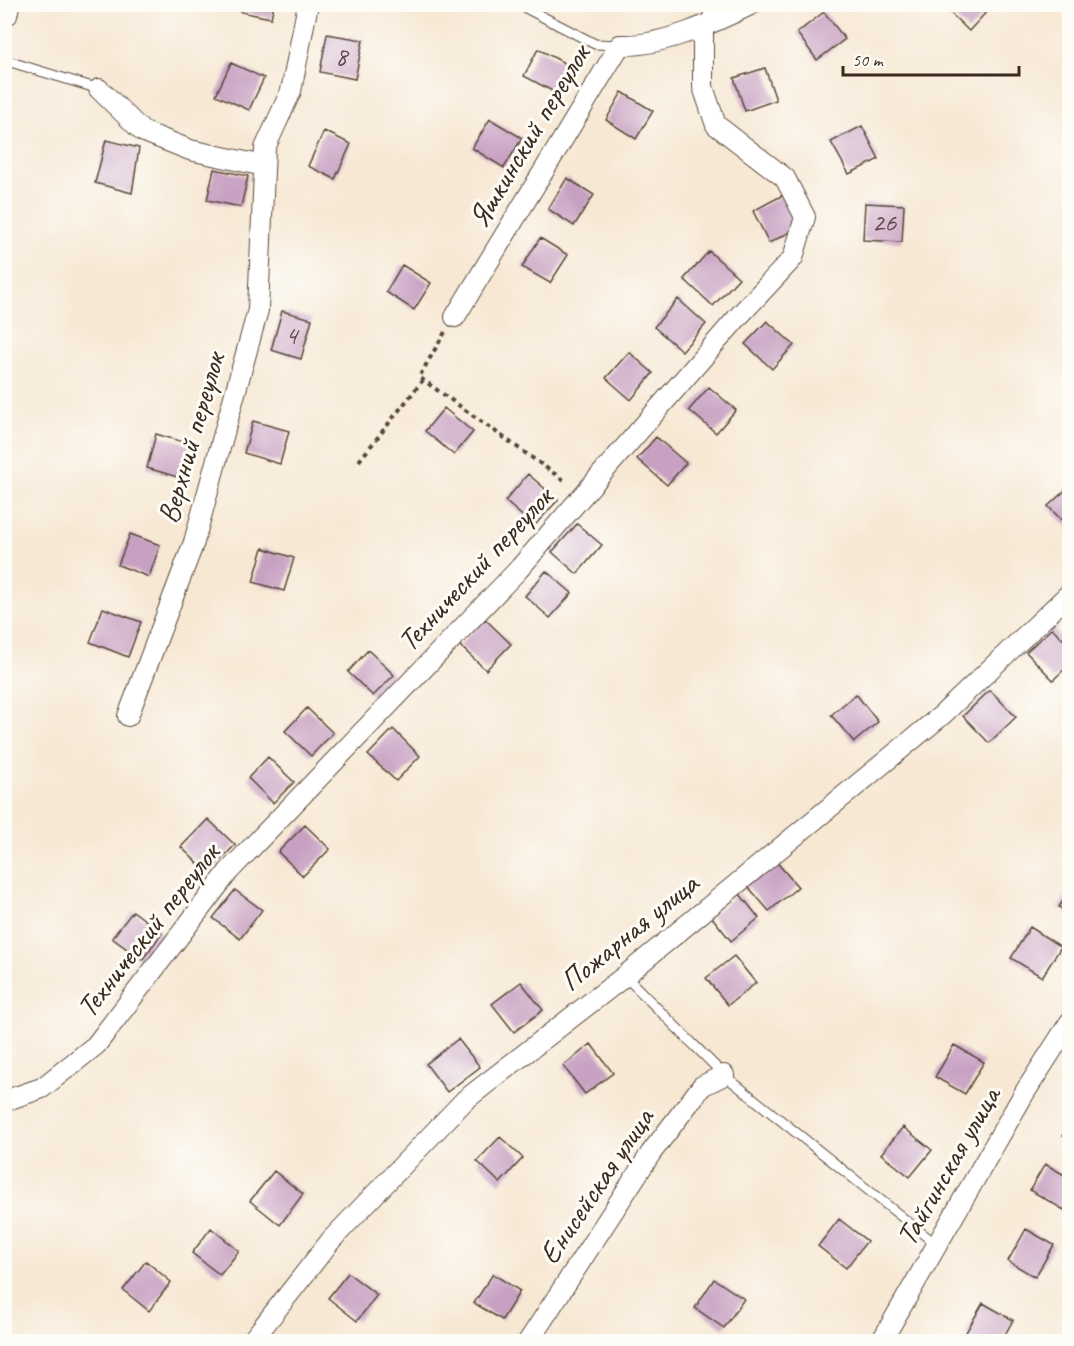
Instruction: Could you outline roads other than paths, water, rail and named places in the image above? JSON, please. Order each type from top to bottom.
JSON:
[{"type":"street","name":"Верхний переулок","points":[[128,716],[194,542],[258,310],[265,148],[291,91],[308,4]]},
{"type":"street","name":"Яшкинский переулок","points":[[455,317],[620,45],[635,46],[703,28],[752,4]]},
{"type":"street","name":"Технический переулок","points":[[4,1101],[42,1088],[96,1045],[229,871],[518,570],[738,317],[793,258],[806,217],[785,178],[716,125],[704,87],[703,28]]},
{"type":"street","points":[[99,89],[142,131],[190,150],[264,166]]},
{"type":"street","name":"Пожарная улица","points":[[251,1341],[332,1239],[465,1100],[625,976],[942,715],[1070,593]]},
{"type":"street","name":"Тайгинская улица","points":[[881,1341],[1025,1092],[1070,1022]]},
{"type":"street","name":"Енисейская улица","points":[[528,1341],[651,1153],[702,1086],[724,1075]]},
{"type":"lane","points":[[4,22],[12,18],[15,4]]},
{"type":"lane","points":[[518,4],[595,44],[620,45]]},
{"type":"lane","points":[[703,28],[713,4]]},
{"type":"lane","points":[[4,60],[99,89]]},
{"type":"lane","points":[[625,976],[724,1075],[937,1245]]}]
